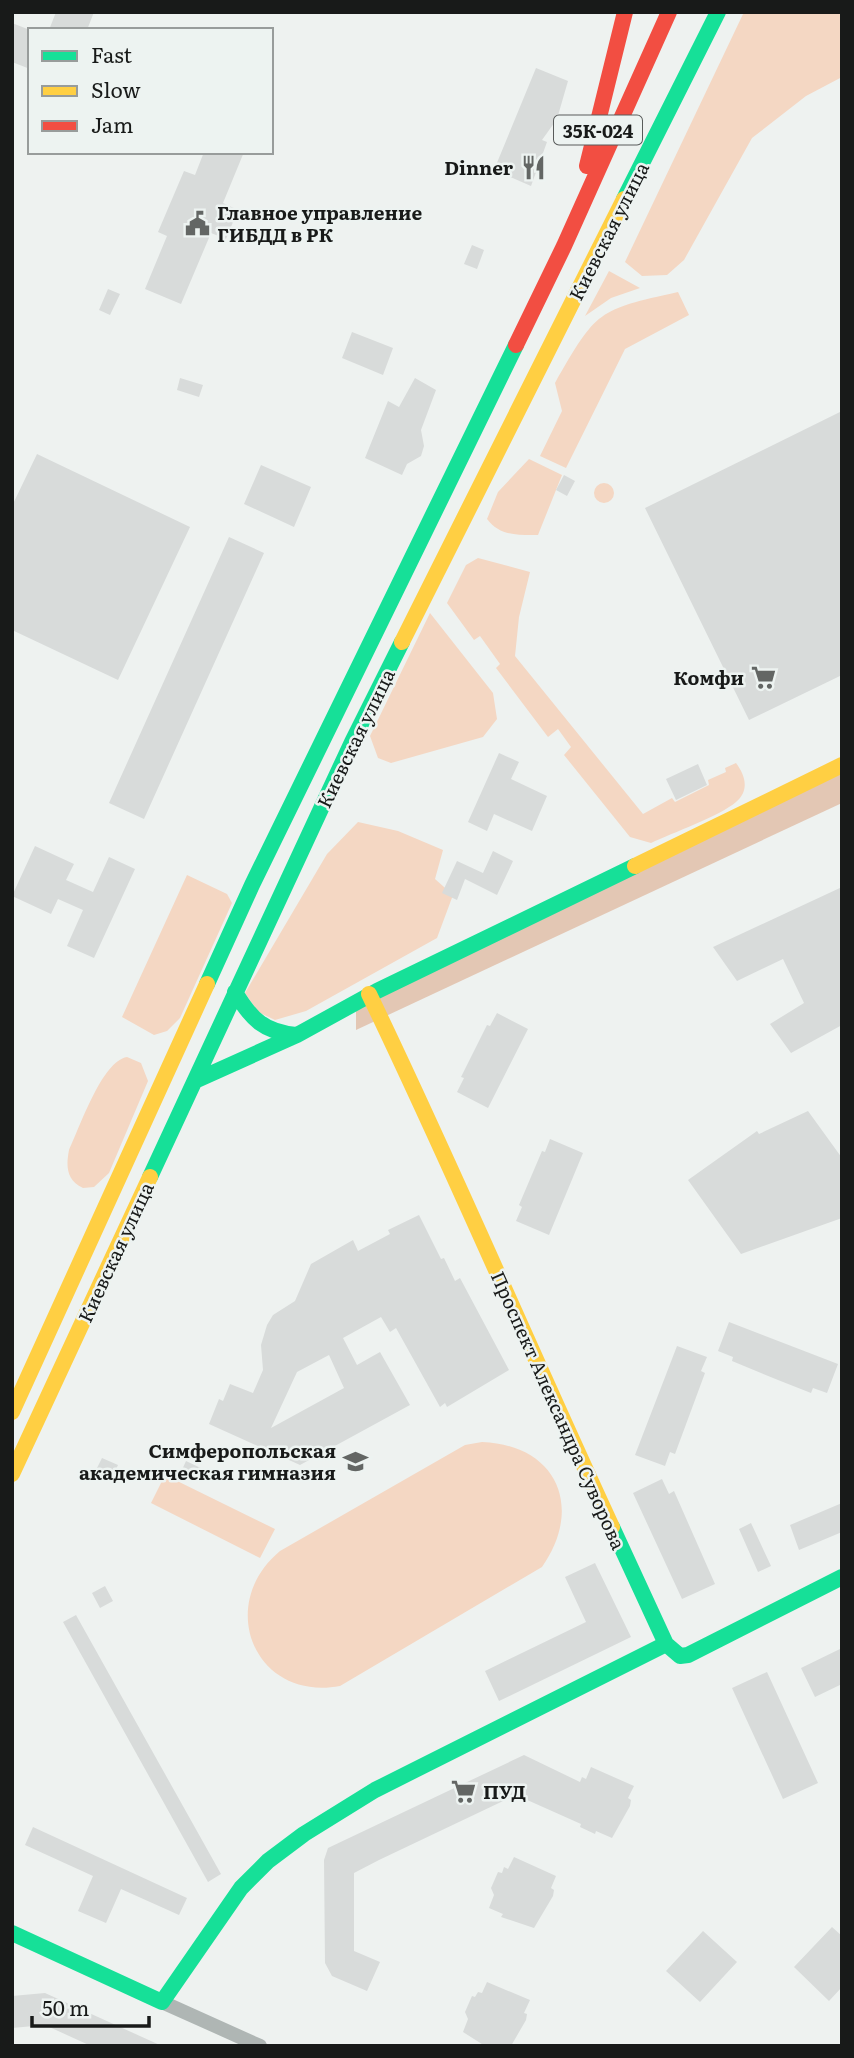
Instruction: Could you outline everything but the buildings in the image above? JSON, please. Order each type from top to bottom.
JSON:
[{"type":"main road","name":"35К-024","points":[[564,246],[603,114],[625,12]]},
{"type":"main road","name":"Киевская улица","points":[[12,1412],[252,885],[564,246],[669,12]]},
{"type":"main road","name":"Киевская улица","points":[[12,1474],[352,742],[719,12]]},
{"type":"main road","points":[[429,519],[458,532]]},
{"type":"main road","points":[[197,1080],[297,1035],[369,994],[842,765]]},
{"type":"main road","points":[[235,992],[261,1028],[274,1034],[297,1035]]},
{"type":"main road","name":"Проспект Александра Суворова","points":[[369,994],[443,1147],[541,1374],[666,1644]]},
{"type":"main road","points":[[12,1934],[162,2002],[243,1886],[265,1865],[338,1812],[375,1790],[666,1644],[680,1656],[688,1655],[842,1577]]},
{"type":"street","points":[[162,2002],[260,2046]]},
{"type":"shaded area","points":[[744,12],[842,12],[842,77],[806,96],[752,138],[684,260],[667,275],[642,276],[625,262]]},
{"type":"shaded area","points":[[609,271],[640,288],[611,298],[585,316]]},
{"type":"shaded area","points":[[678,292],[689,315],[625,349],[566,468],[540,456],[562,411],[555,383],[591,327],[615,309]]},
{"type":"shaded area","points":[[529,459],[562,475],[538,535],[503,532],[487,519],[498,492]]},
{"type":"shaded area","points":[[600,483],[608,483],[614,493],[608,503],[600,503],[594,497],[594,489]]},
{"type":"shaded area","points":[[478,558],[530,572],[519,617],[515,656],[643,814],[672,798],[675,802],[709,785],[708,780],[726,772],[725,768],[736,763],[742,772],[745,788],[736,802],[719,813],[651,843],[630,837],[564,755],[571,747],[558,729],[548,737],[496,668],[500,664],[480,636],[474,640],[447,603],[466,565]]},
{"type":"shaded area","points":[[430,613],[493,693],[497,719],[483,737],[391,763],[378,758],[370,736]]},
{"type":"shaded area","points":[[842,771],[842,803],[356,1030],[356,1005]]},
{"type":"shaded area","points":[[358,822],[398,831],[443,850],[435,879],[453,895],[437,938],[306,1011],[275,1020],[258,1012],[245,993],[327,854]]},
{"type":"shaded area","points":[[187,875],[227,894],[232,903],[180,1018],[167,1031],[154,1035],[122,1017]]},
{"type":"shaded area","points":[[127,1057],[141,1063],[148,1081],[109,1173],[94,1187],[83,1188],[73,1181],[68,1172],[69,1150],[101,1082],[118,1061]]},
{"type":"shaded area","points":[[482,1442],[508,1446],[529,1454],[545,1467],[556,1483],[561,1502],[561,1523],[555,1545],[542,1567],[340,1686],[310,1687],[286,1679],[267,1665],[254,1645],[248,1622],[250,1597],[260,1573],[280,1551],[465,1445]]},
{"type":"shaded area","points":[[165,1475],[275,1529],[260,1558],[151,1503]]},
{"type":"traffic: fast","points":[[624,199],[718,12]]},
{"type":"traffic: fast","points":[[207,984],[252,885],[516,345]]},
{"type":"traffic: fast","points":[[150,1177],[352,742],[402,642]]},
{"type":"traffic: fast","points":[[197,1080],[297,1035],[377,991],[635,866]]},
{"type":"traffic: fast","points":[[235,992],[260,1023],[275,1031],[296,1035]]},
{"type":"traffic: fast","points":[[612,1527],[666,1644],[680,1656],[688,1655],[842,1577]]},
{"type":"traffic: fast","points":[[12,1933],[162,2002],[241,1888],[268,1861],[304,1834],[375,1790],[666,1644]]},
{"type":"traffic: slow","points":[[402,642],[624,199]]},
{"type":"traffic: slow","points":[[635,866],[842,765]]},
{"type":"traffic: slow","points":[[12,1412],[207,984]]},
{"type":"traffic: slow","points":[[369,994],[612,1527]]},
{"type":"traffic: slow","points":[[12,1474],[150,1177]]},
{"type":"traffic: jam","points":[[587,166],[625,12]]},
{"type":"traffic: jam","points":[[516,345],[564,246],[669,12]]},
{"type":"place","name":"Dinner","points":[[533,167]]},
{"type":"place","name":"Главное управление ГИБДД в РК","points":[[197,223]]},
{"type":"place","name":"Комфи","points":[[764,677]]},
{"type":"place","name":"Симферопольская академическая гимназия","points":[[356,1461]]},
{"type":"place","name":"ПУД","points":[[463,1791]]}]
